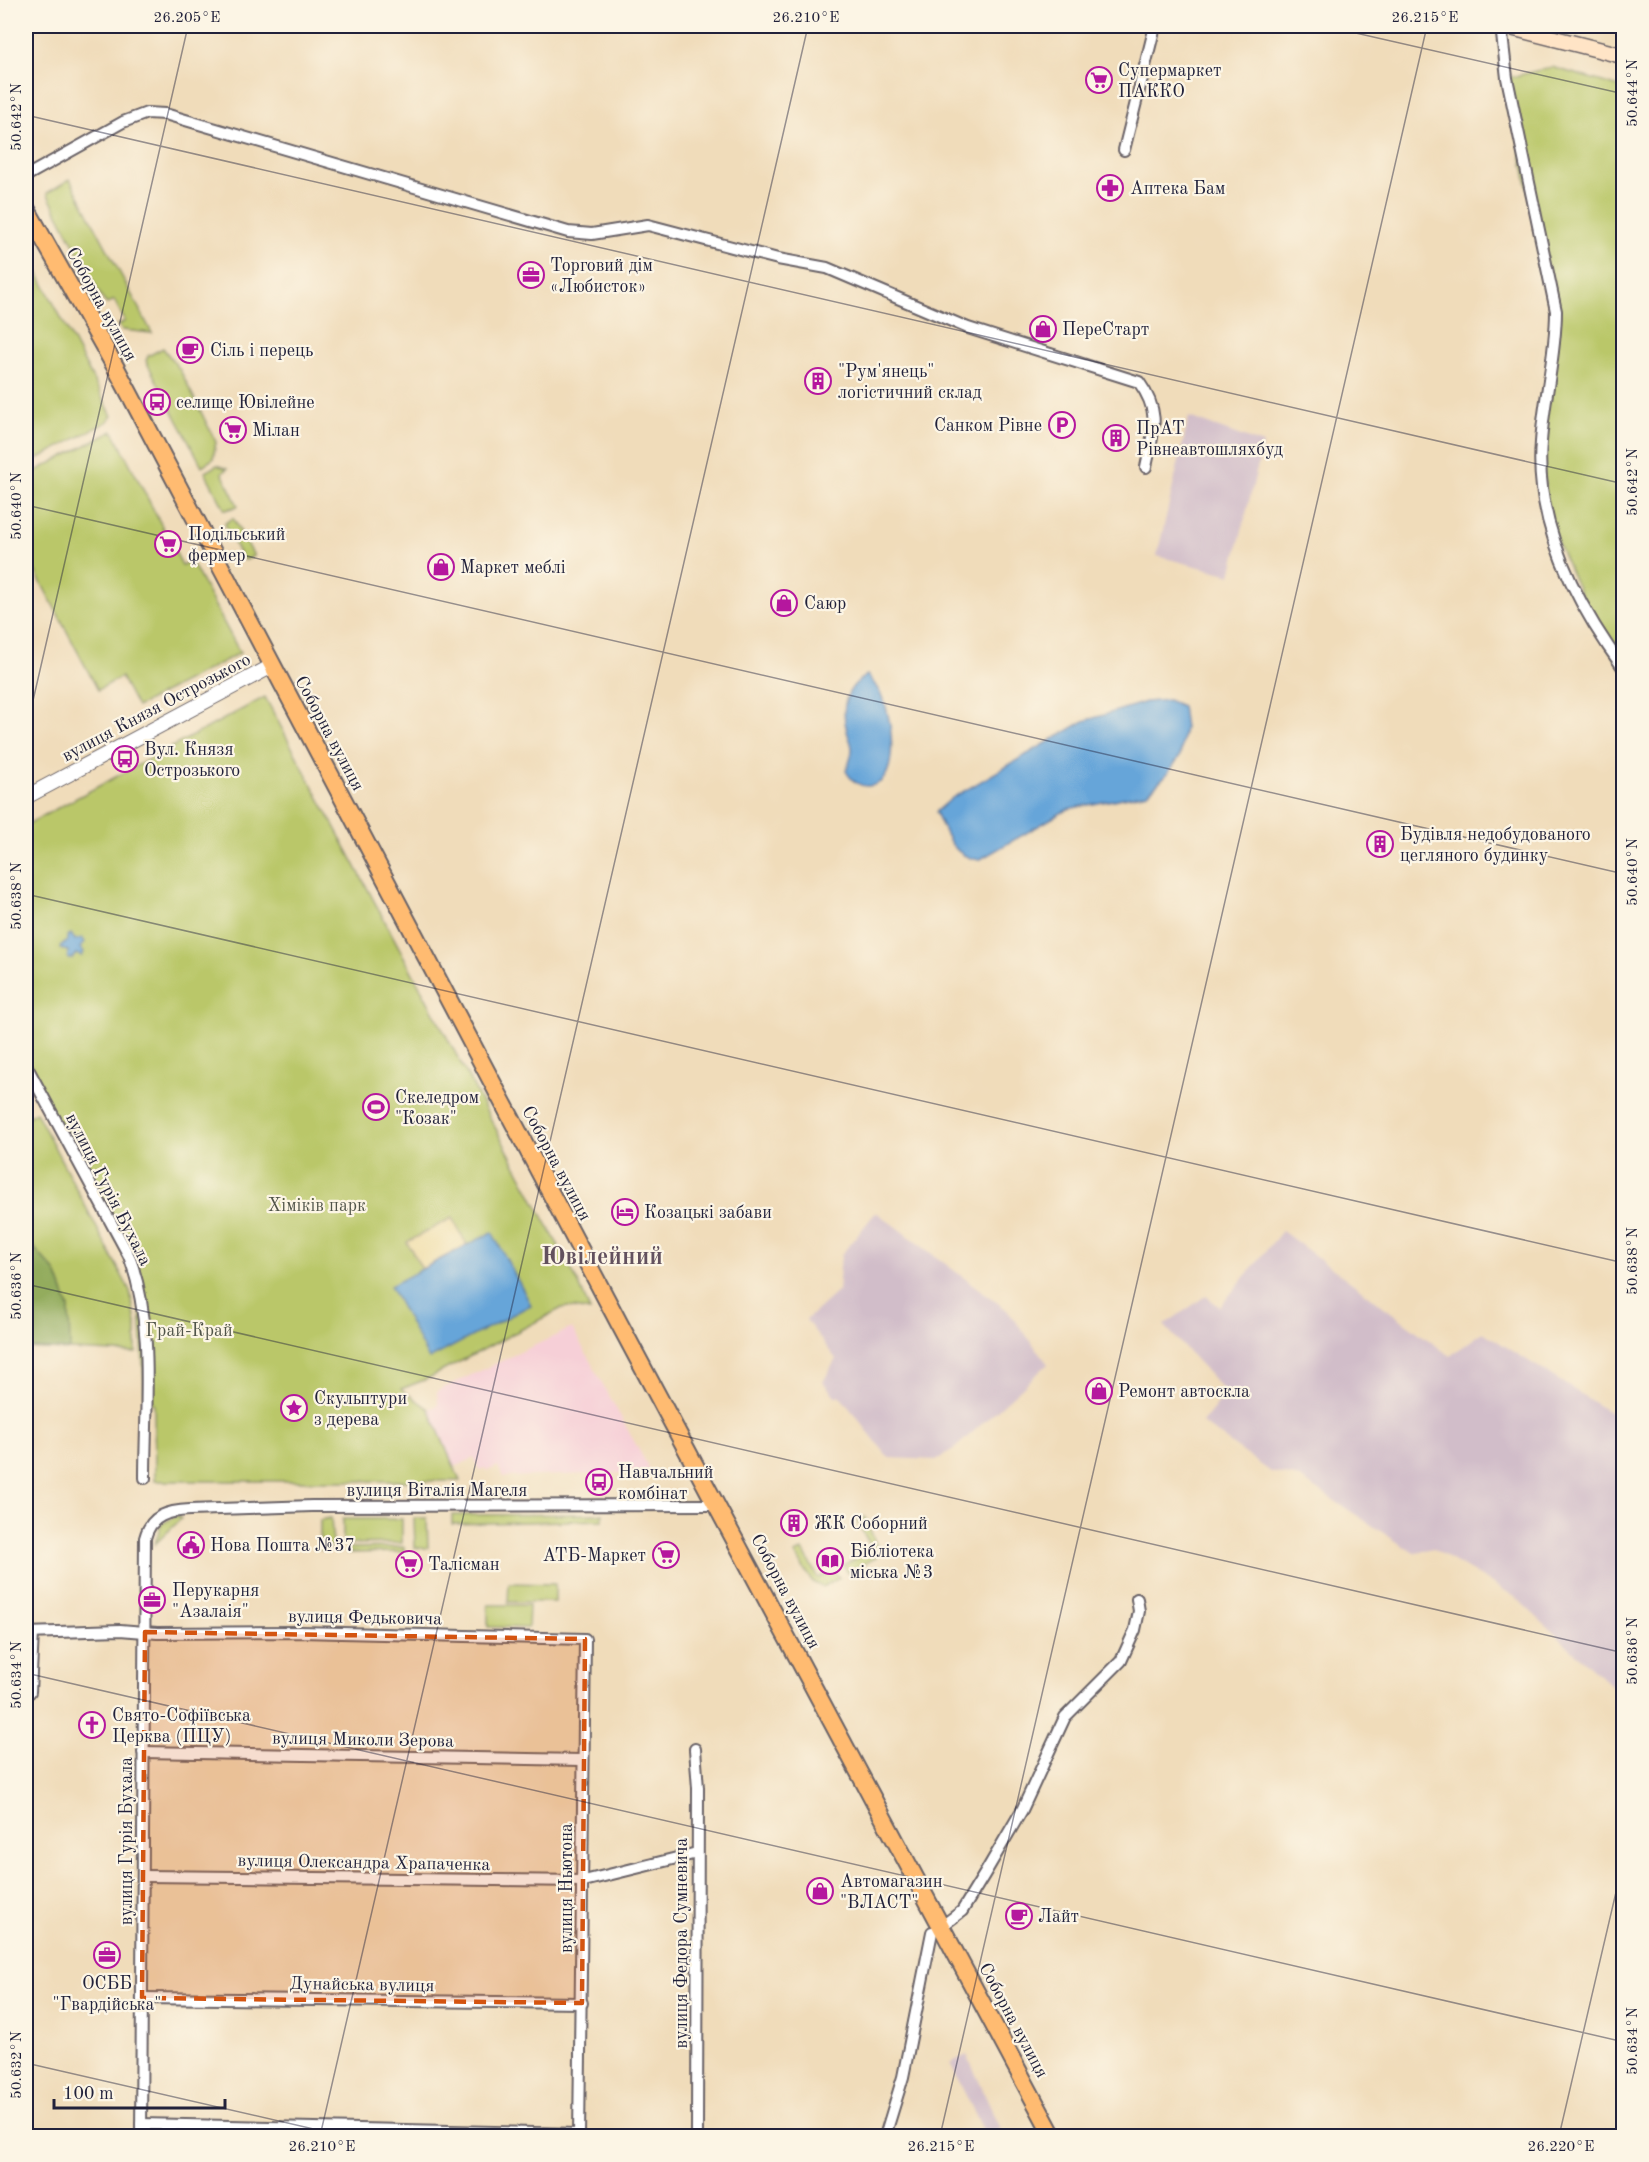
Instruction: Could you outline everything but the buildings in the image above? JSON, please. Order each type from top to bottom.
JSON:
[{"type":"main road","points":[[1503,26],[1623,56]]},
{"type":"main road","name":"Соборна вулиця","points":[[26,208],[116,368],[717,1505],[937,1929],[1053,2136]]},
{"type":"street","points":[[1124,150],[1155,26]]},
{"type":"street","points":[[1503,26],[1507,78],[1556,311],[1556,340],[1540,445],[1549,524],[1565,571],[1599,636],[1623,669]]},
{"type":"street","points":[[26,176],[123,122],[147,112],[165,114],[568,232],[592,234],[648,225],[778,259],[827,268],[968,328],[1139,382],[1150,397],[1156,417],[1146,467]]},
{"type":"street","name":"вулиця Князя Острозького","points":[[26,797],[272,666]]},
{"type":"street","name":"вулиця Гурія Бухала","points":[[26,1065],[129,1256],[139,1284],[145,1316],[145,1478]]},
{"type":"street","name":"вулиця Віталія Магеля","points":[[159,1516],[190,1510],[312,1506],[717,1505]]},
{"type":"street","name":"вулиця Гурія Бухала","points":[[141,2136],[145,1538],[148,1526],[159,1516]]},
{"type":"street","points":[[885,2136],[903,2078],[937,1929],[962,1911],[984,1875],[1022,1810],[1065,1717],[1120,1661],[1135,1630],[1139,1611],[1137,1599]]},
{"type":"street","points":[[26,1695],[30,1692],[32,1683],[29,1633],[120,1630],[144,1632]]},
{"type":"street","name":"вулиця Федьковича","points":[[144,1632],[300,1632],[585,1639]]},
{"type":"street","name":"вулиця Ньютона","points":[[579,2135],[584,1881],[582,1760],[585,1639]]},
{"type":"street","name":"вулиця Федора Сумневича","points":[[695,1749],[698,1788],[697,2136]]},
{"type":"street","name":"вулиця Миколи Зерова","points":[[143,1752],[582,1760]]},
{"type":"street","name":"вулиця Олександра Храпаченка","points":[[143,1876],[584,1881],[697,1853]]},
{"type":"street","name":"Дунайська вулиця","points":[[141,1998],[582,2003]]},
{"type":"street","points":[[141,2124],[579,2135]]},
{"type":"highlighted area","points":[[145,1632],[585,1639],[582,2003],[142,1998]]},
{"type":"shaded area","points":[[1189,417],[1263,444],[1231,575],[1157,556]]},
{"type":"shaded area","points":[[876,1212],[1007,1310],[1048,1364],[952,1451],[936,1460],[889,1458],[839,1395],[836,1397],[823,1382],[836,1359],[806,1320],[838,1291],[841,1255]]},
{"type":"shaded area","points":[[1282,1231],[1450,1356],[1483,1332],[1623,1421],[1623,1697],[1514,1596],[1433,1549],[1414,1553],[1300,1478],[1271,1472],[1202,1423],[1226,1393],[1164,1325],[1206,1296],[1220,1307]]},
{"type":"shaded area","points":[[572,1328],[651,1472],[503,1477],[498,1466],[487,1471],[485,1468],[479,1470],[474,1458],[454,1467],[429,1409],[438,1405],[437,1391]]},
{"type":"shaded area","points":[[967,2055],[1001,2129],[986,2136],[950,2063]]},
{"type":"green space","points":[[1552,67],[1623,88],[1623,669],[1599,635],[1549,524],[1540,445],[1556,340],[1507,78]]},
{"type":"green space","points":[[70,179],[152,333],[122,330],[118,325],[125,321],[114,300],[107,304],[103,300],[47,193]]},
{"type":"green space","points":[[26,250],[112,416],[107,422],[26,465]]},
{"type":"green space","points":[[163,348],[180,370],[216,442],[213,459],[202,466],[146,361],[148,356]]},
{"type":"green space","points":[[113,431],[182,565],[191,561],[240,653],[137,707],[121,677],[98,690],[26,554],[26,476]]},
{"type":"green space","points":[[217,465],[227,469],[222,473],[238,506],[225,510],[205,472]]},
{"type":"green space","points":[[233,518],[254,556],[246,560],[242,559],[226,527],[225,523]]},
{"type":"green space","name":"Хіміків парк","points":[[265,697],[579,1284],[590,1311],[562,1308],[427,1379],[401,1389],[429,1409],[460,1481],[155,1481],[154,1403],[145,1402],[139,1284],[26,1065],[26,825]]},
{"type":"green space","points":[[36,1112],[130,1291],[136,1323],[136,1353],[26,1348],[26,1118]]},
{"type":"green space","points":[[26,1239],[56,1272],[69,1308],[70,1350],[26,1348]]},
{"type":"green space","points":[[603,1514],[603,1520],[452,1524],[452,1515]]},
{"type":"green space","points":[[178,1515],[181,1519],[155,1544],[161,1524]]},
{"type":"green space","points":[[865,1517],[879,1552],[875,1558],[848,1573],[844,1565],[872,1549],[857,1521]]},
{"type":"green space","points":[[331,1518],[333,1544],[330,1544],[330,1550],[320,1550],[320,1520]]},
{"type":"green space","points":[[414,1518],[427,1518],[428,1548],[415,1548]]},
{"type":"green space","points":[[343,1519],[402,1519],[402,1543],[343,1544]]},
{"type":"green space","points":[[404,1547],[404,1552],[347,1553],[347,1548]]},
{"type":"green space","points":[[803,1550],[818,1578],[834,1570],[839,1578],[823,1587],[812,1582],[795,1554]]},
{"type":"green space","points":[[509,1583],[555,1584],[555,1602],[508,1602]]},
{"type":"green space","points":[[488,1605],[529,1605],[528,1628],[488,1627]]},
{"type":"sand","points":[[452,1218],[467,1245],[422,1269],[407,1242]]},
{"type":"water","points":[[867,675],[881,694],[888,716],[891,741],[889,766],[885,776],[878,783],[868,786],[855,782],[846,771],[852,749],[844,714],[846,698],[854,685]]},
{"type":"water","points":[[1168,700],[1182,706],[1185,728],[1180,756],[1168,773],[1148,793],[1068,809],[979,860],[962,854],[951,843],[936,812],[952,798],[1084,721],[1146,702]]},
{"type":"water","points":[[71,934],[75,940],[82,938],[85,942],[80,948],[84,952],[82,956],[76,954],[72,959],[68,959],[68,951],[60,949],[61,945],[67,942],[67,936]]},
{"type":"water","points":[[492,1232],[531,1305],[429,1359],[390,1286]]},
{"type":"place","name":"Супермаркет ПАККО","points":[[1099,80]]},
{"type":"place","name":"Аптека Бам","points":[[1110,188]]},
{"type":"place","name":"Торговий дім «Любисток»","points":[[531,275]]},
{"type":"place","name":"ПереСтарт","points":[[1043,329]]},
{"type":"place","name":"Сіль і перець","points":[[190,350]]},
{"type":"place","name":"\"Рум'янець\" логістичний склад","points":[[818,381]]},
{"type":"place","name":"селище Ювілейне","points":[[157,402]]},
{"type":"place","name":"Санком Рівне","points":[[1062,425]]},
{"type":"place","name":"Мілан","points":[[233,430]]},
{"type":"place","name":"ПрАТ Рівнеавтошляхбуд","points":[[1116,438]]},
{"type":"place","name":"Подільський фермер","points":[[168,544]]},
{"type":"place","name":"Маркет меблі","points":[[441,567]]},
{"type":"place","name":"Саюр","points":[[784,603]]},
{"type":"place","name":"Вул. Князя Острозького","points":[[125,759]]},
{"type":"place","name":"Будівля недобудованого цегляного будинку","points":[[1380,844]]},
{"type":"place","name":"Скеледром \"Козак\"","points":[[376,1107]]},
{"type":"place","name":"Козацькі забави","points":[[625,1212]]},
{"type":"place","name":"Ремонт автоскла","points":[[1099,1391]]},
{"type":"place","name":"Скульптури з дерева","points":[[294,1408]]},
{"type":"place","name":"Навчальний комбінат","points":[[599,1482]]},
{"type":"place","name":"ЖК Соборний","points":[[794,1523]]},
{"type":"place","name":"Нова Пошта №37","points":[[191,1545]]},
{"type":"place","name":"АТБ-Маркет","points":[[666,1555]]},
{"type":"place","name":"Бібліотека міська №3","points":[[830,1561]]},
{"type":"place","name":"Талісман","points":[[409,1564]]},
{"type":"place","name":"Перукарня \"Азалаія\"","points":[[152,1600]]},
{"type":"place","name":"Свято-Софіївська Церква (ПЦУ)","points":[[92,1725]]},
{"type":"place","name":"Автомагазин \"ВЛАСТ\"","points":[[820,1891]]},
{"type":"place","name":"Лайт","points":[[1019,1916]]},
{"type":"place","name":"ОСББ \"Гвардійська\"","points":[[107,1955]]},
{"type":"district","name":"Ювілейний","points":[[602,1256]]},
{"type":"park label","name":"Грай-Край","points":[[189,1330]]}]
